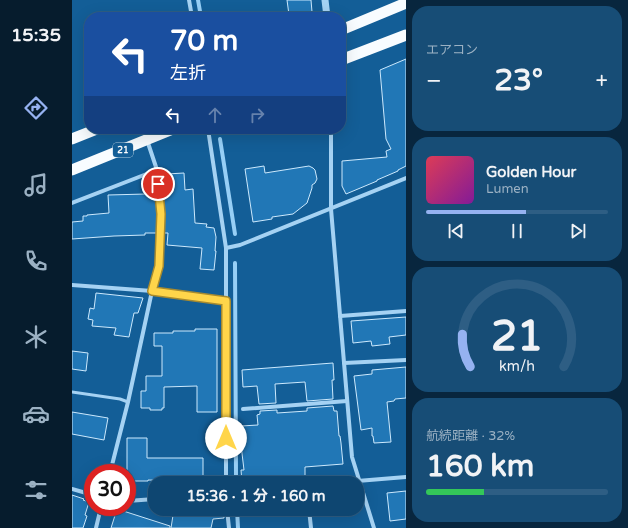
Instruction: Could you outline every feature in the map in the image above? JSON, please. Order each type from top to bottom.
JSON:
[{"type":"highway","points":[[346,28],[406,3]]},
{"type":"highway","points":[[346,58],[406,35]]},
{"type":"highway","points":[[72,139],[84,134]]},
{"type":"highway","name":"21","points":[[72,170],[161,134]]},
{"type":"street","points":[[189,0],[191,12]]},
{"type":"street","points":[[325,0],[326,12]]},
{"type":"street","points":[[209,134],[226,248],[226,476]]},
{"type":"street","points":[[331,134],[331,209],[352,457],[358,476]]},
{"type":"street","points":[[112,464],[159,266],[161,214],[158,170],[147,140]]},
{"type":"street","points":[[72,203],[158,170]]},
{"type":"street","points":[[226,248],[240,246],[406,178]]},
{"type":"street","points":[[72,285],[152,291],[226,301]]},
{"type":"street","points":[[340,316],[406,311]]},
{"type":"street","points":[[344,363],[406,360]]},
{"type":"street","points":[[243,410],[347,401]]},
{"type":"street","points":[[364,481],[406,477]]},
{"type":"street","points":[[72,489],[84,492]]},
{"type":"street","points":[[364,494],[374,528]]},
{"type":"street","points":[[136,500],[148,500]]},
{"type":"street","points":[[96,528],[99,516]]},
{"type":"street","points":[[228,516],[229,528]]},
{"type":"street","points":[[310,516],[311,528]]},
{"type":"lane","points":[[72,392],[128,402]]},
{"type":"building","points":[[287,0],[311,0],[312,12],[289,12]]},
{"type":"building","points":[[406,59],[406,166],[377,181],[346,194],[342,186],[342,161],[387,157],[386,151],[391,149],[386,139],[380,70]]},
{"type":"building","points":[[264,166],[265,173],[309,166],[315,170],[317,179],[312,185],[307,203],[293,214],[253,222],[245,169]]},
{"type":"building","points":[[184,173],[185,190],[193,189],[195,223],[207,224],[206,227],[214,228],[216,237],[216,251],[214,270],[200,269],[202,248],[167,245],[168,233],[164,233],[162,183],[167,183],[166,174]]},
{"type":"building","points":[[146,183],[155,183],[157,233],[72,239],[72,222],[83,221],[83,216],[87,215],[109,213],[108,195],[146,194]]},
{"type":"building","points":[[96,293],[143,298],[138,313],[134,313],[129,337],[114,335],[116,328],[92,326],[93,320],[88,319],[90,308],[94,309]]},
{"type":"building","points":[[406,317],[406,335],[389,337],[390,344],[372,346],[371,341],[353,343],[351,321]]},
{"type":"building","points":[[195,329],[217,329],[217,412],[197,412],[197,386],[164,387],[164,408],[162,408],[162,410],[141,408],[141,391],[146,391],[146,376],[162,376],[162,346],[154,346],[154,333],[195,331]]},
{"type":"building","points":[[72,351],[88,353],[86,371],[72,369]]},
{"type":"building","points":[[333,363],[333,399],[307,401],[305,382],[275,384],[276,403],[259,404],[257,386],[243,387],[242,370]]},
{"type":"building","points":[[406,367],[406,398],[395,399],[394,401],[387,402],[391,442],[374,443],[372,428],[361,430],[354,376],[372,374],[372,370]]},
{"type":"building","points":[[333,406],[334,411],[337,411],[343,464],[305,467],[305,476],[242,476],[241,470],[244,470],[241,445],[241,426],[258,425],[257,415],[260,414],[260,411],[277,410],[277,413],[307,411],[307,408]]},
{"type":"building","points":[[72,412],[108,418],[104,440],[72,434]]},
{"type":"building","points":[[127,438],[147,438],[147,458],[203,458],[203,476],[148,476],[148,481],[136,481],[136,464],[127,464]]},
{"type":"building","points":[[406,491],[406,519],[390,521],[387,493]]},
{"type":"building","points":[[72,495],[84,499],[84,516],[87,516],[83,528],[72,528]]},
{"type":"building","points":[[136,515],[170,526],[170,528],[111,528],[115,516]]},
{"type":"building","points":[[173,516],[224,516],[224,518],[213,519],[211,528],[171,528]]},
{"type":"waterway","points":[[198,0],[200,12]]},
{"type":"waterway","points":[[220,139],[235,234]]},
{"type":"waterway","points":[[235,263],[236,476]]},
{"type":"waterway","points":[[237,516],[238,528]]},
{"type":"route","points":[[158,184],[161,214],[159,266],[152,291],[226,301],[226,438]]}]
